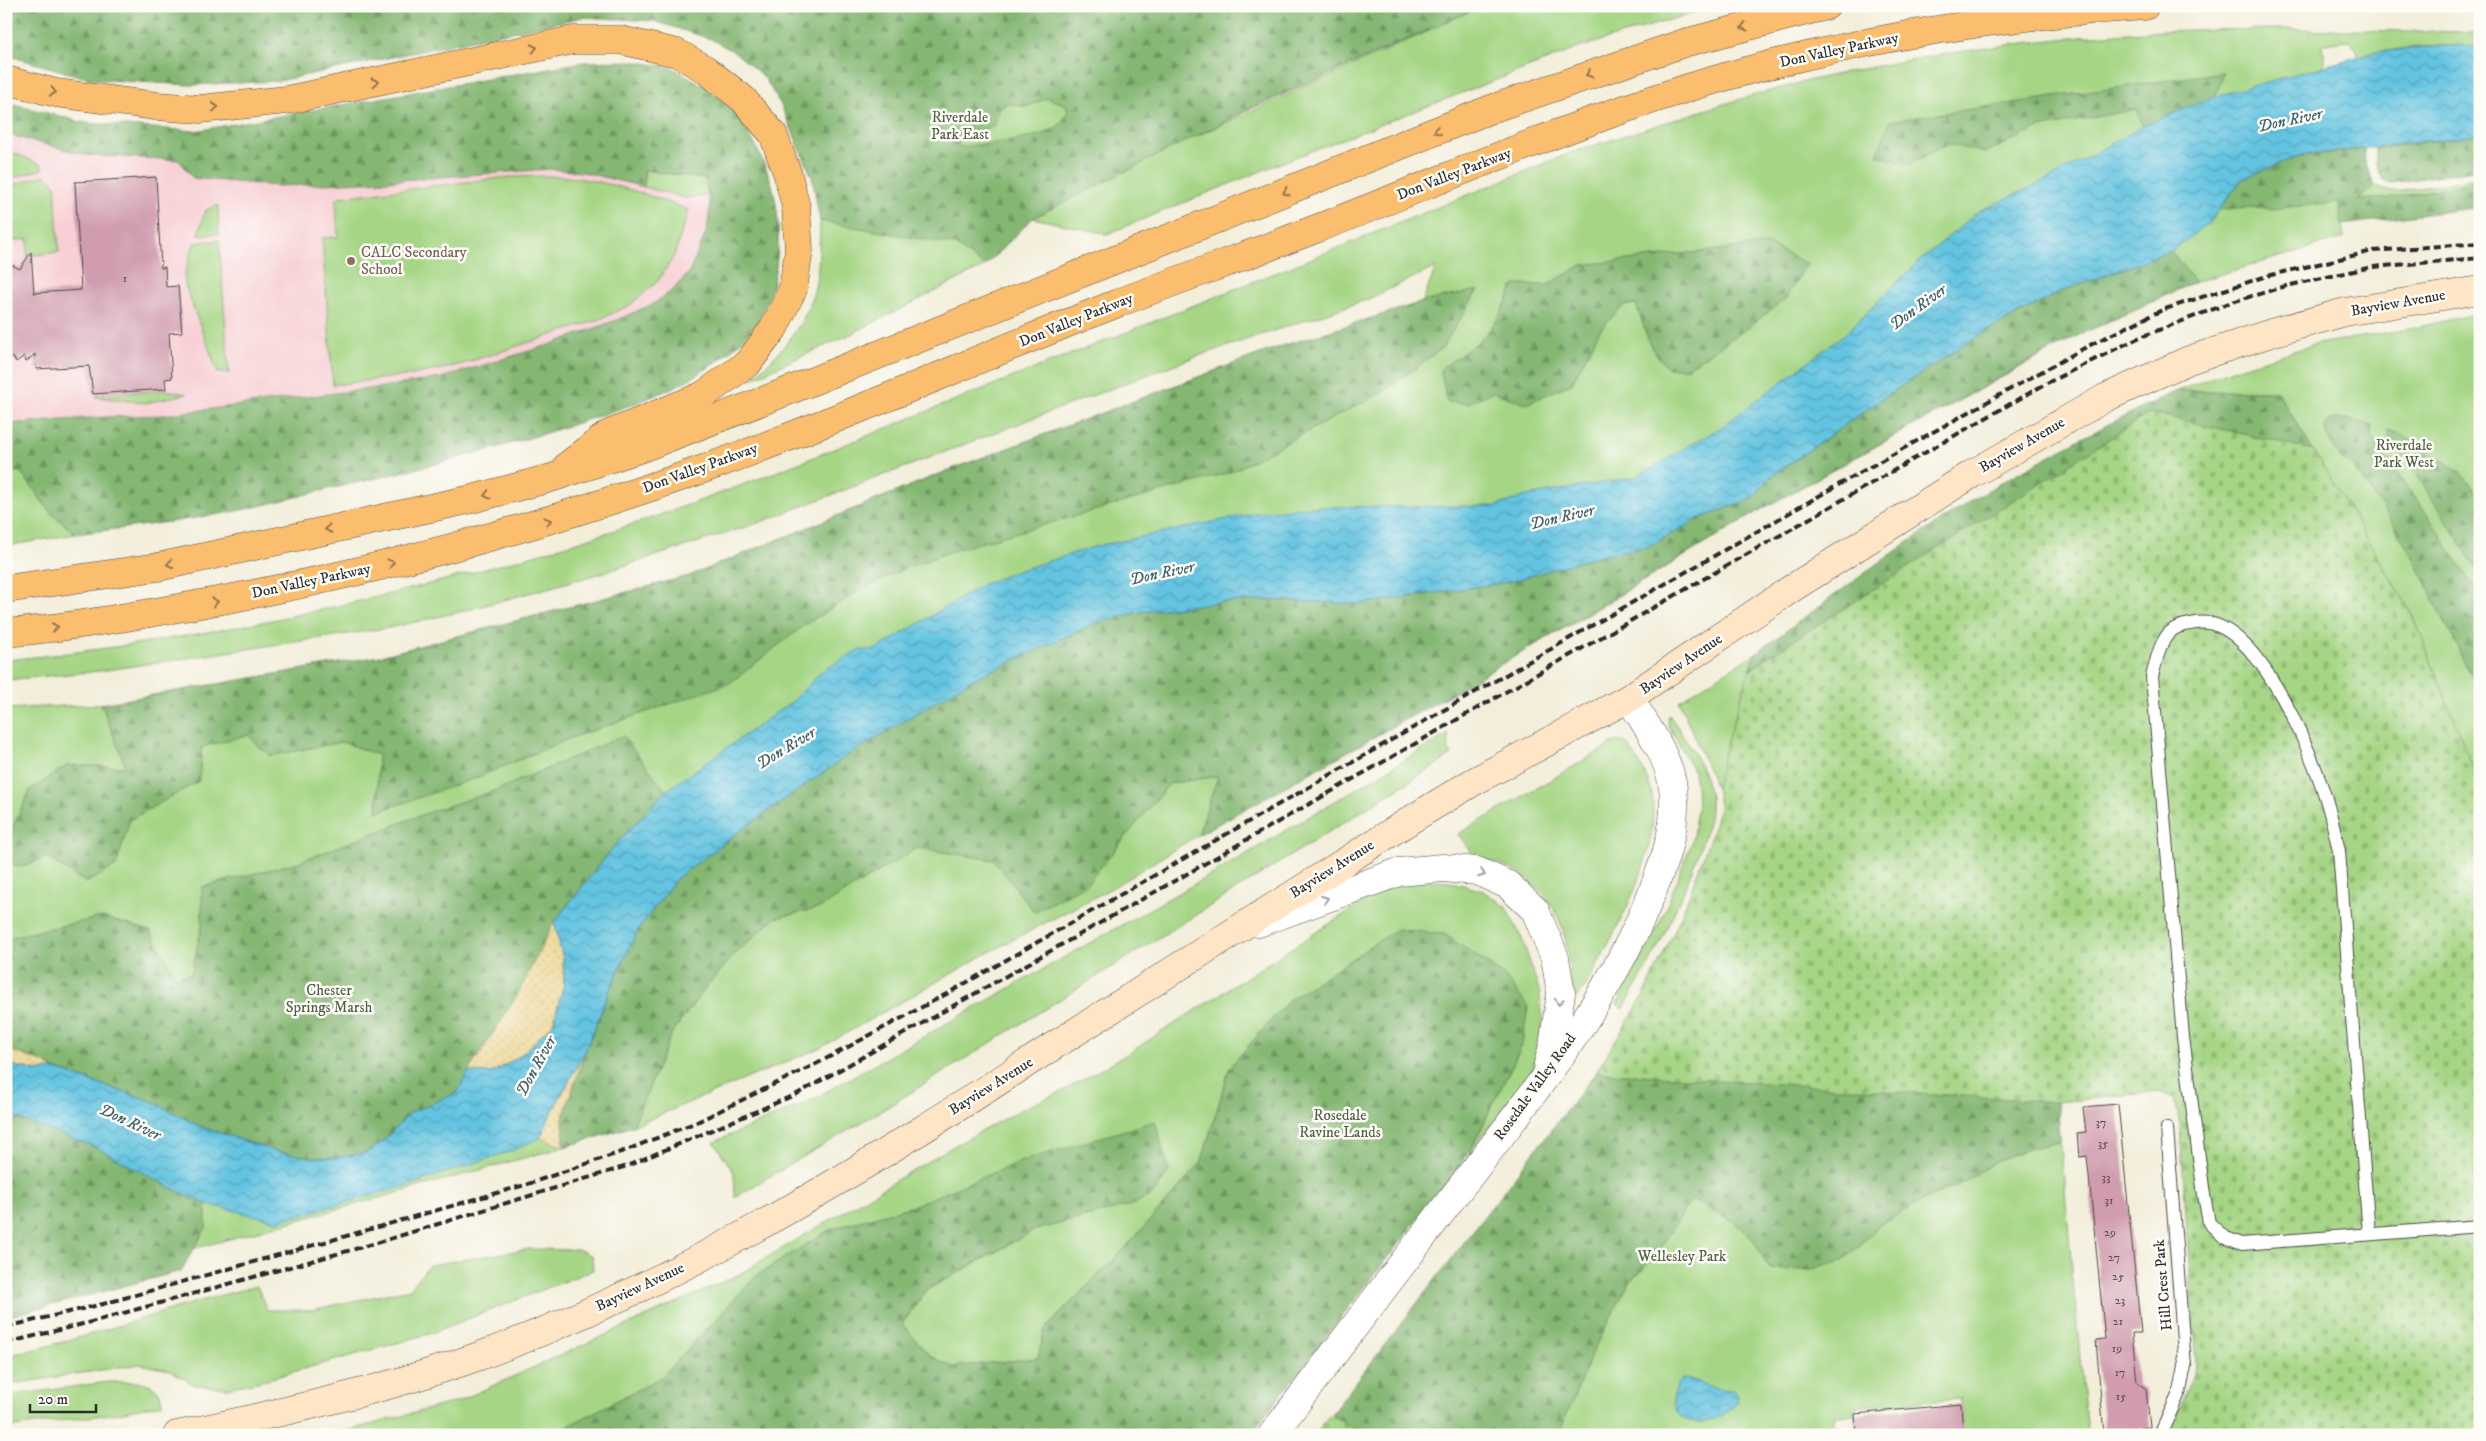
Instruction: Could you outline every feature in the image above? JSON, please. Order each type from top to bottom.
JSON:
[{"type":"highway","points":[[6,589],[158,567],[472,499],[551,478],[642,448],[1491,109],[1684,42],[1826,6]]},
{"type":"highway","name":"Don Valley Parkway","points":[[6,633],[156,612],[272,591],[363,571],[557,518],[700,470],[1116,304],[1312,231],[1560,133],[1660,97],[1745,71],[1840,48],[1955,26],[2073,11],[2145,6]]},
{"type":"highway","points":[[6,80],[56,93],[156,106],[200,109],[288,100],[573,40],[620,40],[676,53],[705,69],[743,99],[773,134],[796,207],[799,250],[792,289],[774,328],[748,363],[702,396],[607,435],[551,478]]},
{"type":"main road","name":"Bayview Avenue","points":[[176,1435],[282,1412],[380,1387],[481,1355],[578,1316],[721,1249],[848,1177],[1229,933],[1473,782],[1629,698],[1794,587],[1940,494],[2105,398],[2189,360],[2271,333],[2345,312],[2480,290]]},
{"type":"street","name":"Rosedale Valley Road","points":[[1272,1435],[1542,1082],[1618,966],[1639,927],[1663,864],[1672,828],[1674,801],[1670,773],[1661,749],[1629,698]]},
{"type":"street","points":[[1229,933],[1399,872],[1443,868],[1477,871],[1508,885],[1535,910],[1555,958],[1561,993],[1553,1046],[1542,1082]]},
{"type":"lane","points":[[2369,1234],[2339,851],[2325,795],[2281,694],[2261,664],[2240,639],[2220,626],[2200,623],[2176,627],[2161,645],[2152,676],[2183,1037],[2209,1223],[2224,1237],[2242,1244],[2480,1226]]},
{"type":"lane","name":"Hill Crest Park","points":[[2160,1435],[2180,1392],[2186,1366],[2167,1128]]},
{"type":"shaded area","name":"CALC Secondary School","points":[[6,134],[86,155],[348,145],[706,179],[710,217],[700,252],[690,271],[673,290],[653,304],[614,322],[552,344],[441,378],[163,415],[6,424]]},
{"type":"green space","name":"Riverdale Park East","points":[[23,6],[1482,6],[1250,109],[1033,218],[985,266],[955,245],[820,221],[812,177],[781,105],[764,77],[736,53],[711,39],[654,21],[583,17],[278,81],[190,85],[90,79],[6,55],[6,13]],"holes":[[[1047,98],[1066,105],[1068,113],[1058,126],[1039,135],[1012,141],[960,147],[958,144],[961,136],[995,126],[999,110],[1007,103],[1026,107]]]},
{"type":"green space","points":[[1482,6],[1716,6],[1584,46],[1288,160],[1107,234],[1033,218],[980,258],[972,257],[985,266],[849,335],[749,380],[785,345],[806,313],[816,282],[819,261],[820,221],[839,224],[841,121]],"holes":[[[1429,31],[1199,135],[1250,109]]]},
{"type":"green space","points":[[2276,29],[2480,32],[2480,47],[2419,47],[2359,57],[2357,50],[2349,41],[2322,44],[2344,238],[2195,282],[2079,335],[1762,509],[1572,624],[1198,835],[1110,889],[986,954],[820,1048],[633,1126],[564,1147],[102,1274],[6,1294],[6,709],[101,704],[381,656],[689,576],[952,469],[1276,348],[1422,303],[1436,267],[1366,300],[1189,359],[758,523],[602,573],[464,611],[388,628],[100,671],[6,680],[6,660],[158,640],[309,612],[459,576],[606,533],[655,517],[801,462],[1570,153],[1757,95],[1862,69],[1990,47],[2077,37],[2163,31]]},
{"type":"green space","points":[[630,61],[675,69],[721,99],[741,121],[749,134],[763,161],[774,193],[778,234],[777,256],[769,297],[761,315],[751,330],[733,349],[712,365],[690,379],[642,401],[538,435],[416,469],[228,513],[76,534],[51,513],[21,472],[6,470],[6,424],[163,415],[441,378],[552,344],[614,321],[653,304],[673,290],[690,271],[707,230],[710,208],[706,179],[644,170],[644,187],[583,172],[550,169],[386,181],[278,186],[193,178],[179,160],[86,155],[6,134],[6,102],[85,123],[195,131],[583,62]]},
{"type":"green space","points":[[2223,72],[2216,96],[2143,126],[2137,109],[2039,128],[1985,153],[1948,144],[1908,165],[1877,155],[1890,121]]},
{"type":"green space","points":[[2480,135],[2480,169],[2391,183],[2383,180],[2376,164],[2376,148]]},
{"type":"green space","points":[[2364,149],[2365,162],[2375,186],[2358,200],[2392,198],[2480,181],[2480,207],[2342,225],[2339,202],[2271,209],[2246,207],[2219,210],[2242,179],[2299,156]]},
{"type":"green space","points":[[9,151],[42,165],[42,169],[6,180],[6,156]]},
{"type":"green space","points":[[644,170],[706,179],[708,195],[686,198],[644,187]]},
{"type":"green space","points":[[45,175],[55,184],[59,252],[27,256],[28,239],[10,241],[11,253],[6,254],[6,187]]},
{"type":"green space","points":[[560,176],[582,179],[613,185],[689,210],[674,256],[658,281],[630,305],[598,320],[459,365],[411,375],[333,385],[322,238],[338,237],[336,200],[339,197],[509,177]]},
{"type":"green space","points":[[2480,177],[2480,181],[2392,198],[2357,201],[2375,186],[2396,192]]},
{"type":"green space","points":[[218,205],[219,234],[198,235],[205,211]]},
{"type":"green space","points":[[219,240],[229,373],[218,373],[186,288],[184,276],[194,243]]},
{"type":"green space","points":[[1769,244],[1807,264],[1785,299],[1745,330],[1687,368],[1667,368],[1650,345],[1636,304],[1623,306],[1600,330],[1572,383],[1526,404],[1493,392],[1469,403],[1447,402],[1440,369],[1477,343],[1493,325],[1514,285],[1547,285],[1582,265]]},
{"type":"green space","points":[[2171,251],[2195,282],[2079,335],[1947,406],[1762,509],[1453,693],[1198,835],[1218,776],[1169,784],[1087,884],[1034,912],[994,860],[917,848],[820,908],[775,918],[738,951],[707,986],[672,1033],[633,1126],[564,1147],[563,1117],[585,1052],[611,987],[639,928],[677,878],[755,820],[850,754],[969,681],[1096,623],[1139,612],[1223,602],[1270,600],[1360,604],[1509,582],[1597,556],[1650,546],[1698,519],[1752,499],[1771,477],[1886,396],[1984,332],[2060,292]]},
{"type":"green space","points":[[1478,290],[1442,348],[1386,390],[1231,472],[958,549],[903,569],[854,594],[806,624],[730,683],[571,738],[476,778],[377,812],[378,755],[342,742],[269,756],[248,735],[202,747],[199,781],[130,820],[116,866],[86,883],[46,857],[22,867],[6,862],[6,841],[30,790],[68,765],[126,767],[101,704],[381,656],[689,576],[952,469],[1276,348],[1422,302]]},
{"type":"green space","name":"Riverdale Park West","points":[[2470,315],[2480,315],[2480,786],[2413,615],[2277,391],[2177,391],[2235,369],[2317,344],[2410,329]]},
{"type":"green space","points":[[166,390],[186,394],[146,403],[96,397],[96,396]]},
{"type":"green space","points":[[2177,391],[2277,391],[2313,451],[2150,414],[1766,658],[1749,672],[1756,653],[1872,568],[1961,507],[2038,462],[2107,425]]},
{"type":"green space","points":[[2150,413],[2313,450],[2413,615],[2480,786],[2480,1435],[2166,1435],[2185,1397],[2196,1364],[2180,1126],[2175,1098],[2158,1092],[2057,1102],[1596,1072],[1643,997],[1681,917],[1716,822],[1719,805],[1716,788],[1726,745],[1749,672],[1766,658]]},
{"type":"green space","points":[[2342,418],[2373,426],[2372,437],[2377,445],[2428,516],[2480,595],[2480,694],[2417,564],[2387,514],[2353,467],[2341,459],[2326,434],[2325,426],[2330,420]]},
{"type":"green space","points":[[2388,430],[2401,434],[2459,471],[2480,497],[2480,574],[2406,458],[2389,441]]},
{"type":"green space","points":[[6,470],[21,472],[51,513],[76,534],[6,546]]},
{"type":"green space","points":[[1756,653],[1726,745],[1716,788],[1679,701]]},
{"type":"green space","points":[[1669,715],[1682,733],[1705,777],[1710,799],[1709,815],[1701,847],[1672,919],[1623,1009],[1617,1004],[1662,918],[1692,842],[1698,803],[1694,772],[1668,724]]},
{"type":"green space","points":[[1448,734],[1449,750],[1452,755],[886,1108],[735,1197],[734,1173],[714,1142],[806,1103],[1228,865]]},
{"type":"green space","name":"Chester Springs Marsh","points":[[623,736],[666,791],[617,843],[554,922],[518,996],[468,1072],[457,1093],[410,1113],[378,1146],[364,1153],[336,1158],[309,1157],[275,1151],[199,1126],[154,1102],[55,1069],[45,1063],[6,1049],[6,938],[102,917],[150,931],[176,977],[191,974],[202,925],[202,887],[295,863],[429,812],[494,791]]},
{"type":"green space","points":[[1615,742],[1624,742],[1628,745],[1645,773],[1650,788],[1653,804],[1649,845],[1635,888],[1617,928],[1581,993],[1574,999],[1564,934],[1549,901],[1529,880],[1517,872],[1490,861],[1476,859],[1458,834]]},
{"type":"green space","points":[[1430,880],[1456,883],[1483,891],[1505,906],[1521,936],[1539,990],[1543,1021],[1533,1069],[1469,1153],[1522,1045],[1230,1067],[1201,1163],[1128,1245],[1045,1329],[1038,1358],[953,1367],[930,1356],[902,1324],[927,1290],[1035,1230],[1131,1205],[1152,1195],[910,1207],[831,1229],[756,1276],[662,1377],[551,1435],[331,1435],[459,1401],[736,1276],[950,1148],[1022,1109],[1063,1091],[1129,1053],[1374,895],[1398,884]]},
{"type":"green space","name":"Rosedale Ravine Lands","points":[[1397,929],[1444,934],[1503,974],[1528,1007],[1522,1045],[1469,1153],[1250,1435],[551,1435],[662,1377],[756,1276],[831,1229],[910,1207],[1022,1161],[1155,1121],[1169,1172],[1152,1195],[1131,1205],[1035,1230],[927,1289],[902,1324],[930,1356],[953,1367],[1038,1358],[1045,1329],[1128,1245],[1201,1163],[1230,1067],[1289,1000]]},
{"type":"green space","name":"Wellesley Park","points":[[1596,1072],[2057,1102],[2087,1435],[1963,1435],[1960,1398],[1855,1407],[1855,1414],[1834,1417],[1835,1435],[1362,1435]]},
{"type":"green space","points":[[1596,1072],[2057,1102],[2060,1142],[2031,1148],[1998,1160],[1957,1186],[1931,1196],[1881,1224],[1845,1259],[1807,1270],[1769,1269],[1753,1239],[1734,1222],[1691,1200],[1657,1253],[1628,1285],[1596,1345],[1558,1435],[1315,1435]]},
{"type":"green space","points":[[6,1114],[97,1148],[179,1192],[206,1204],[206,1228],[181,1271],[6,1317]]},
{"type":"green space","points":[[529,1249],[580,1250],[592,1256],[593,1270],[429,1334],[257,1382],[227,1388],[195,1385],[169,1370],[140,1364],[6,1385],[6,1356],[38,1349],[225,1294],[257,1286],[267,1310],[311,1310],[410,1289],[429,1265]]},
{"type":"green space","points":[[108,1382],[134,1382],[150,1385],[160,1395],[162,1404],[119,1413],[6,1428],[6,1396]]},
{"type":"green space","points":[[1330,1414],[1362,1435],[1315,1435]]},
{"type":"sand","points":[[554,922],[563,959],[564,984],[553,1024],[520,1056],[492,1073],[468,1072],[517,996]]},
{"type":"sand","points":[[6,1049],[45,1063],[54,1069],[37,1071],[6,1064]]},
{"type":"sand","points":[[585,1052],[563,1117],[564,1147],[540,1138]]},
{"type":"water","name":"Don River","points":[[2459,45],[2480,47],[2480,135],[2299,156],[2242,179],[2209,223],[2171,251],[2060,292],[1984,332],[1886,396],[1771,477],[1752,499],[1698,519],[1650,546],[1597,556],[1509,582],[1360,604],[1270,600],[1223,602],[1139,612],[1096,623],[969,681],[850,754],[755,820],[677,878],[639,928],[611,987],[585,1052],[540,1138],[511,1151],[412,1184],[278,1221],[206,1204],[179,1192],[97,1148],[6,1114],[6,1064],[37,1071],[54,1069],[154,1102],[199,1126],[275,1151],[309,1157],[336,1158],[364,1153],[378,1146],[410,1113],[457,1093],[468,1072],[492,1073],[520,1056],[553,1024],[564,984],[563,959],[554,922],[617,843],[666,791],[794,700],[822,671],[858,650],[875,650],[984,584],[1020,570],[1097,546],[1256,513],[1309,507],[1495,506],[1527,496],[1636,477],[1723,426],[1846,333],[1915,265],[1979,211],[2051,178],[2143,126],[2216,96],[2375,52]]},
{"type":"water","points":[[1683,1378],[1719,1389],[1733,1390],[1738,1396],[1737,1403],[1725,1413],[1710,1421],[1700,1423],[1684,1419],[1678,1414],[1674,1399],[1677,1384]]},
{"type":"building","points":[[156,177],[161,268],[165,267],[166,287],[178,286],[182,332],[169,333],[172,378],[165,379],[166,389],[93,394],[89,366],[36,369],[35,354],[26,362],[24,356],[16,362],[13,357],[6,362],[6,274],[12,265],[20,269],[31,252],[34,293],[81,290],[75,182]]},
{"type":"building","points":[[2118,1104],[2141,1333],[2132,1333],[2137,1382],[2146,1389],[2150,1427],[2140,1428],[2141,1435],[2104,1435],[2096,1340],[2105,1339],[2087,1156],[2079,1157],[2077,1133],[2086,1132],[2083,1107]]},
{"type":"building","points":[[1961,1404],[1963,1435],[1856,1435],[1855,1414]]},
{"type":"railway","points":[[6,1327],[103,1304],[525,1185],[624,1151],[697,1122],[822,1061],[950,992],[1861,472],[2088,346],[2162,310],[2267,276],[2373,251],[2480,243]]},
{"type":"railway","points":[[6,1343],[91,1322],[373,1244],[627,1166],[797,1094],[2047,383],[2138,338],[2232,302],[2286,286],[2372,267],[2480,258]]},
{"type":"place","name":"CALC Secondary School","points":[[351,261]]}]
